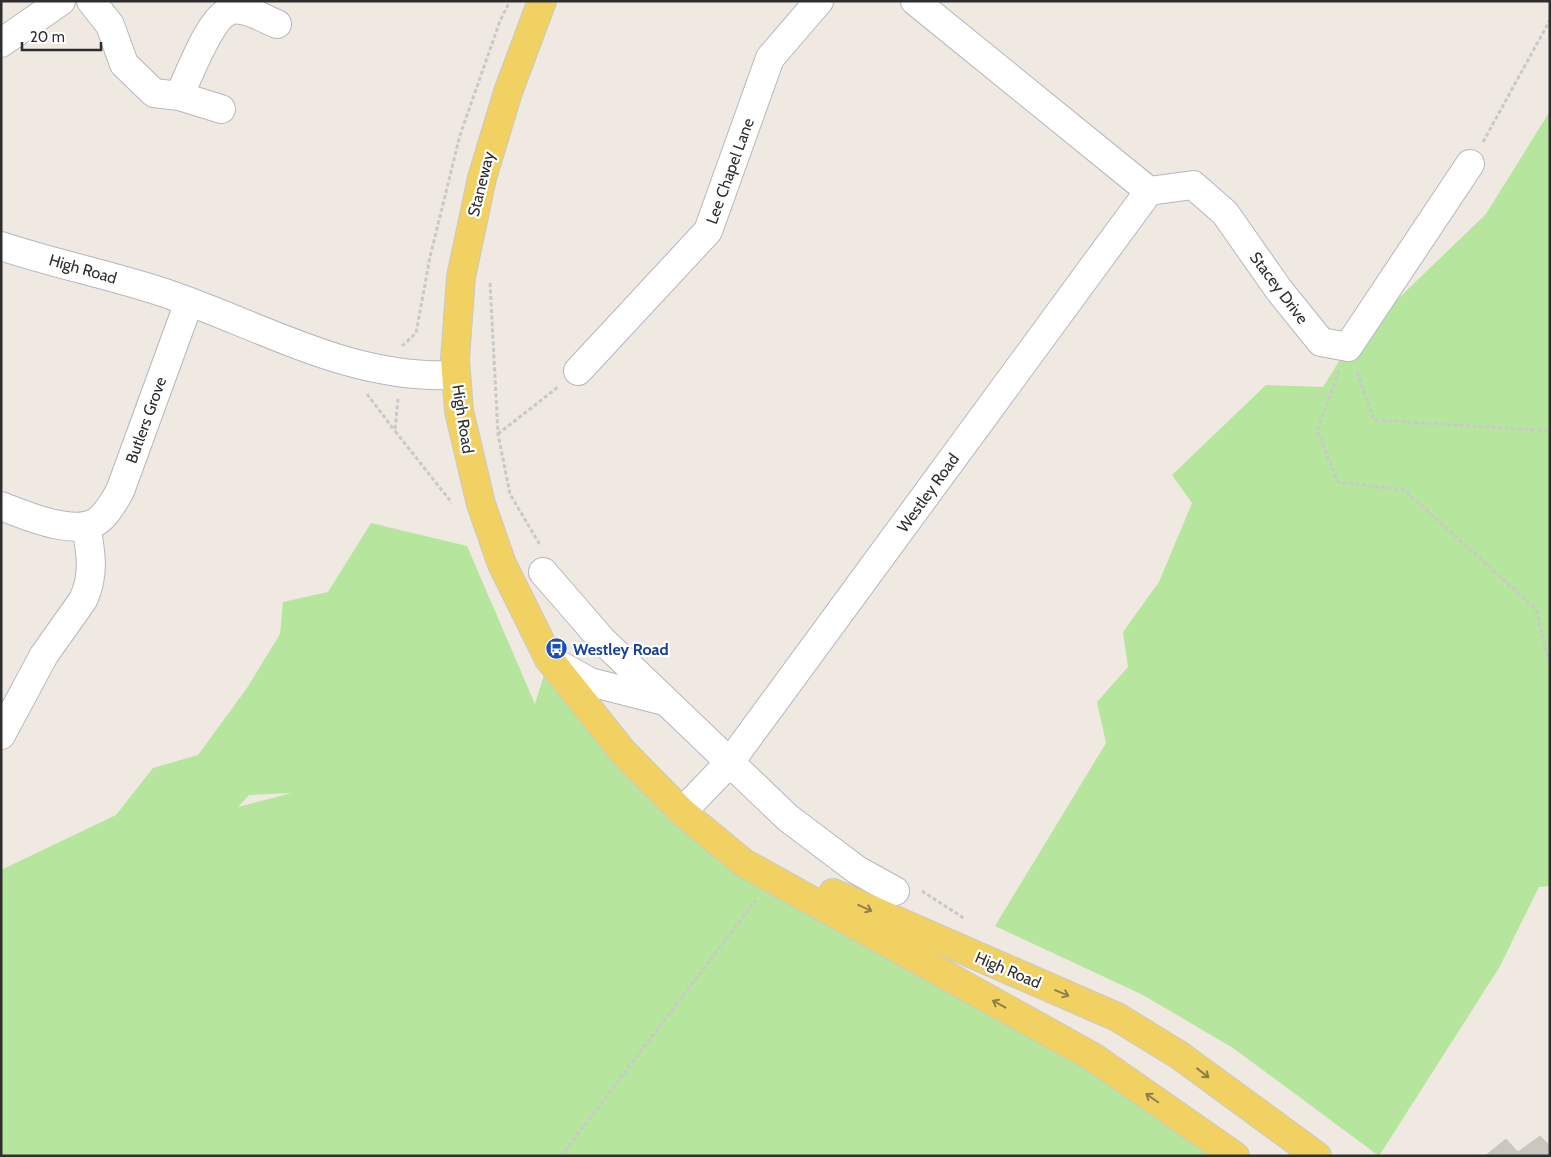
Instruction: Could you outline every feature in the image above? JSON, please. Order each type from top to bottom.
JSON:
[{"type":"main road","name":"Staneway","points":[[455,375],[457,304],[474,213],[508,92],[542,1]]},
{"type":"main road","name":"High Road","points":[[455,375],[464,437],[481,504],[502,564],[549,659],[624,752],[682,812],[744,863],[1093,1056],[1235,1156]]},
{"type":"main road","name":"High Road","points":[[682,812],[840,897],[1117,1017],[1179,1055],[1317,1156]]},
{"type":"street","points":[[1,43],[61,1]]},
{"type":"street","points":[[91,1],[110,25],[124,64],[154,93],[179,96],[221,109]]},
{"type":"street","name":"Lee Chapel Lane","points":[[578,371],[708,231],[770,58],[819,1]]},
{"type":"street","points":[[915,1],[1149,191]]},
{"type":"street","points":[[179,96],[216,21],[230,10],[246,11],[277,24]]},
{"type":"street","points":[[1348,347],[1470,164]]},
{"type":"street","name":"Stacey Drive","points":[[1149,191],[1193,185],[1225,213],[1279,290],[1321,342],[1348,347]]},
{"type":"street","name":"Westley Road","points":[[682,812],[730,762],[1149,191]]},
{"type":"street","name":"High Road","points":[[1,246],[189,302],[362,367],[400,374],[455,375]]},
{"type":"street","name":"Butlers Grove","points":[[86,526],[96,522],[105,514],[120,491],[189,302]]},
{"type":"street","points":[[1,735],[44,655],[88,591],[92,570],[86,526],[62,526],[3,507]]},
{"type":"street","points":[[543,572],[602,640],[788,818],[857,870],[895,891]]},
{"type":"street","points":[[549,659],[590,682],[665,702]]},
{"type":"path","points":[[393,347],[402,346],[416,333],[430,257],[460,134],[500,21],[510,1]]},
{"type":"path","points":[[1470,164],[1550,20]]},
{"type":"path","points":[[490,278],[498,434],[578,371]]},
{"type":"path","points":[[1348,347],[1374,420],[1550,431]]},
{"type":"path","points":[[1348,347],[1317,431],[1338,482],[1404,490],[1536,609],[1550,667]]},
{"type":"path","points":[[398,400],[395,431],[458,510]]},
{"type":"path","points":[[561,1156],[773,879]]},
{"type":"green space","points":[[1550,111],[1550,886],[1539,887],[1499,968],[1379,1156],[1233,1048],[1143,995],[995,926],[1106,743],[1097,702],[1128,667],[1123,632],[1159,582],[1192,503],[1172,475],[1266,385],[1323,387],[1348,347],[1486,214]]},
{"type":"green space","points":[[371,523],[467,546],[535,704],[549,659],[682,812],[1235,1156],[1,1156],[1,870],[116,815],[153,768],[198,755],[247,688],[280,634],[283,602],[328,592]],"holes":[[[292,793],[238,807],[249,795]]]},
{"type":"building","points":[[1540,1136],[1550,1146],[1550,1156],[1485,1156],[1506,1139],[1518,1152]]},
{"type":"place","name":"Westley Road","points":[[557,649]]}]
